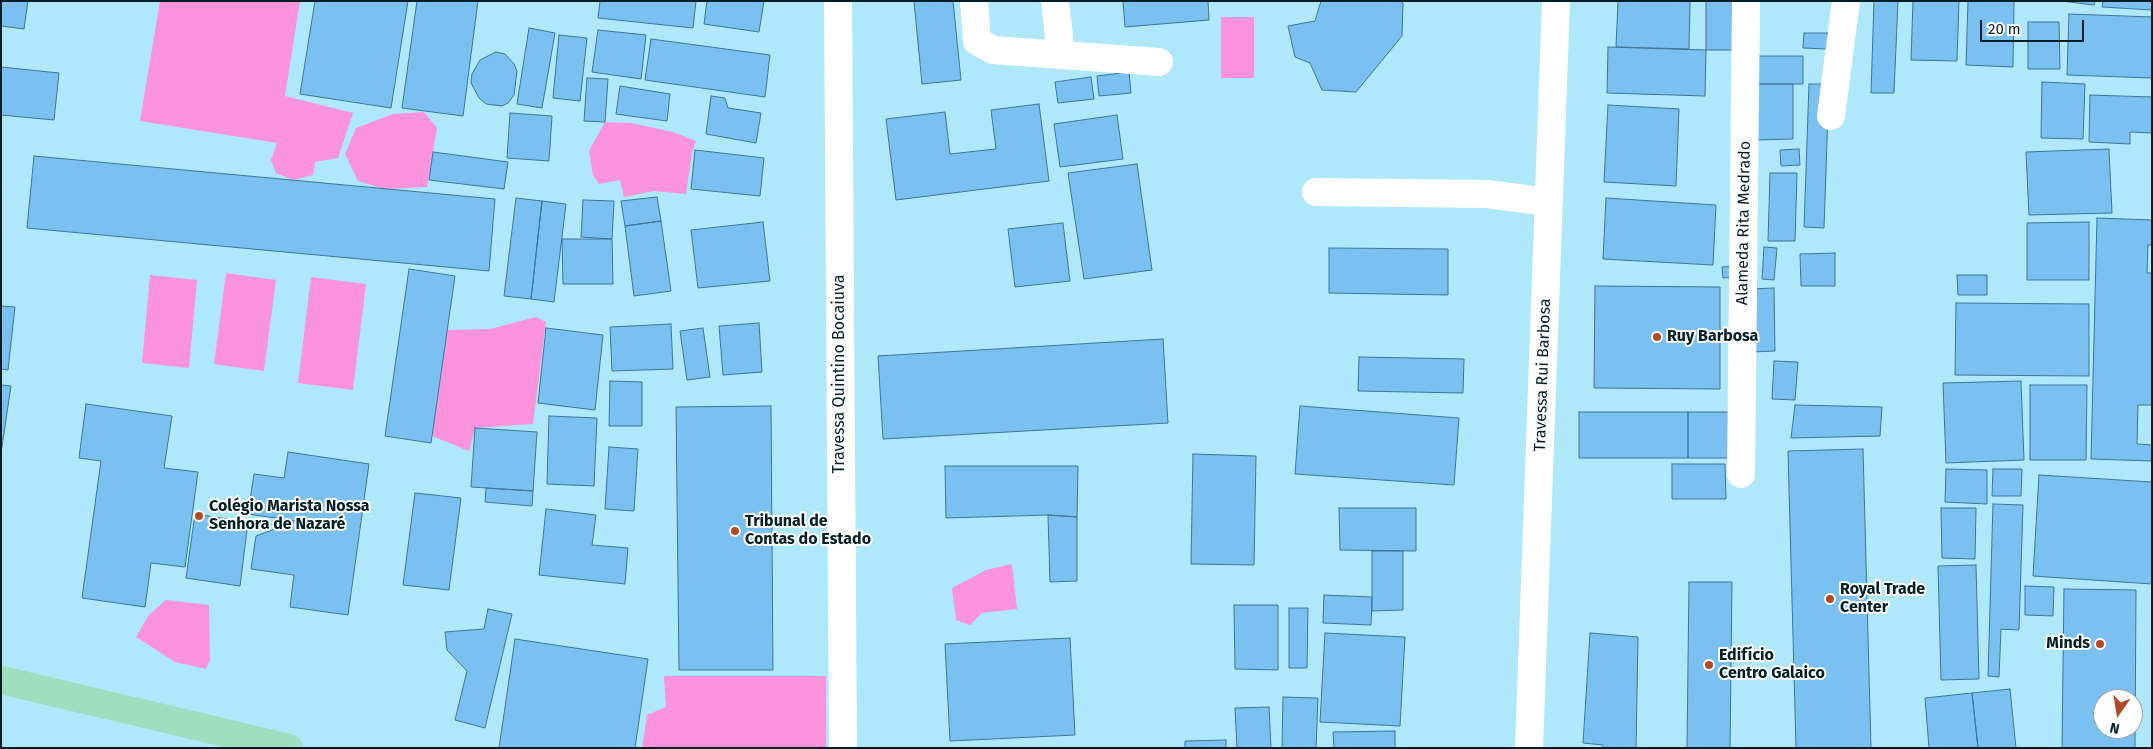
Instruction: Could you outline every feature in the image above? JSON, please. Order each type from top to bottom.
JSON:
[{"type":"main road","points":[[1,680],[289,748]]},
{"type":"street","name":"Travessa Quintino Bocaiuva","points":[[838,1],[843,748]]},
{"type":"street","points":[[974,1],[977,41],[993,50],[1159,62]]},
{"type":"street","points":[[1055,1],[1061,54]]},
{"type":"street","name":"Travessa Rui Barbosa","points":[[1529,748],[1556,1]]},
{"type":"street","name":"Alameda Rita Medrado","points":[[1742,474],[1746,1]]},
{"type":"street","points":[[1831,116],[1846,1]]},
{"type":"street","points":[[1316,192],[1487,194],[1549,202]]},
{"type":"shaded area","points":[[160,1],[300,1],[285,96],[353,113],[338,158],[315,162],[313,175],[293,180],[276,173],[271,160],[277,143],[140,121]]},
{"type":"shaded area","points":[[1221,17],[1254,17],[1254,78],[1221,78]]},
{"type":"shaded area","points":[[424,112],[437,128],[427,187],[385,189],[358,181],[345,154],[356,128],[393,114]]},
{"type":"shaded area","points":[[605,122],[631,123],[673,132],[696,141],[692,153],[686,194],[654,191],[624,197],[620,180],[599,184],[593,175],[589,151]]},
{"type":"shaded area","points":[[226,273],[276,280],[264,371],[214,364]]},
{"type":"shaded area","points":[[150,275],[197,280],[189,368],[142,363]]},
{"type":"shaded area","points":[[311,277],[366,284],[353,390],[298,383]]},
{"type":"shaded area","points":[[536,317],[546,322],[533,424],[475,428],[469,451],[432,436],[447,330],[490,329]]},
{"type":"shaded area","points":[[1012,564],[1017,609],[982,613],[970,625],[956,620],[952,588],[986,570]]},
{"type":"shaded area","points":[[166,600],[209,605],[210,660],[206,669],[175,662],[136,637],[149,615]]},
{"type":"shaded area","points":[[664,676],[826,676],[826,748],[642,748],[647,715],[666,707]]},
{"type":"building","points":[[1,1],[28,1],[24,29],[1,26]]},
{"type":"building","points":[[315,1],[408,1],[391,108],[300,94]]},
{"type":"building","points":[[417,1],[478,1],[463,116],[402,108]]},
{"type":"building","points":[[600,1],[696,1],[693,28],[598,18]]},
{"type":"building","points":[[707,1],[764,1],[759,32],[704,24]]},
{"type":"building","points":[[914,1],[953,1],[961,80],[922,84]]},
{"type":"building","points":[[1123,1],[1208,1],[1209,20],[1125,27]]},
{"type":"building","points":[[1321,1],[1400,1],[1403,3],[1402,36],[1356,92],[1322,90],[1310,63],[1295,57],[1288,26],[1315,21]]},
{"type":"building","points":[[1618,1],[1690,1],[1689,49],[1616,47]]},
{"type":"building","points":[[1706,1],[1739,1],[1739,50],[1706,50]]},
{"type":"building","points":[[1874,1],[1898,1],[1894,93],[1871,93]]},
{"type":"building","points":[[1913,1],[1959,1],[1957,61],[1911,60]]},
{"type":"building","points":[[1968,1],[2014,1],[2013,67],[1966,65]]},
{"type":"building","points":[[2061,1],[2095,1],[2094,5]]},
{"type":"building","points":[[2103,1],[2152,1],[2152,10],[2102,7]]},
{"type":"building","points":[[2069,14],[2152,17],[2152,78],[2067,75]]},
{"type":"building","points":[[2028,22],[2059,22],[2060,69],[2028,69]]},
{"type":"building","points":[[529,28],[555,33],[542,108],[517,104]]},
{"type":"building","points":[[598,30],[646,35],[641,79],[592,72]]},
{"type":"building","points":[[1804,33],[1828,33],[1827,49],[1803,48]]},
{"type":"building","points":[[559,35],[587,38],[580,101],[553,98]]},
{"type":"building","points":[[651,39],[770,55],[765,97],[645,80]]},
{"type":"building","points":[[1608,47],[1706,50],[1705,96],[1607,93]]},
{"type":"building","points":[[496,52],[505,54],[514,64],[517,71],[514,95],[508,103],[502,106],[486,104],[479,98],[471,83],[472,74],[480,60]]},
{"type":"building","points":[[1755,56],[1803,56],[1803,84],[1756,84]]},
{"type":"building","points":[[1,67],[59,73],[54,120],[1,115]]},
{"type":"building","points":[[1129,72],[1131,93],[1099,96],[1097,76]]},
{"type":"building","points":[[1091,77],[1094,99],[1058,103],[1055,82]]},
{"type":"building","points":[[587,78],[608,79],[605,122],[584,121]]},
{"type":"building","points":[[2042,82],[2085,84],[2083,139],[2041,138]]},
{"type":"building","points":[[1756,84],[1793,84],[1793,139],[1756,140]]},
{"type":"building","points":[[1809,84],[1829,84],[1824,228],[1804,227]]},
{"type":"building","points":[[620,86],[670,94],[667,121],[616,114]]},
{"type":"building","points":[[2090,95],[2152,97],[2152,133],[2130,132],[2130,144],[2089,142]]},
{"type":"building","points":[[711,96],[725,98],[728,108],[761,113],[756,143],[706,134]]},
{"type":"building","points":[[1039,104],[1049,181],[896,200],[886,119],[945,112],[950,154],[996,149],[991,110]]},
{"type":"building","points":[[1608,105],[1679,109],[1676,186],[1604,182]]},
{"type":"building","points":[[510,113],[552,116],[549,161],[507,158]]},
{"type":"building","points":[[1117,115],[1123,159],[1060,167],[1054,124]]},
{"type":"building","points":[[1799,149],[1800,165],[1781,166],[1780,150]]},
{"type":"building","points":[[2109,149],[2112,213],[2029,215],[2026,152]]},
{"type":"building","points":[[695,150],[764,158],[760,196],[691,189]]},
{"type":"building","points":[[433,152],[508,162],[504,189],[429,180]]},
{"type":"building","points":[[34,156],[495,199],[489,271],[27,228]]},
{"type":"building","points":[[1137,164],[1152,270],[1084,279],[1068,173]]},
{"type":"building","points":[[1770,173],[1797,173],[1795,241],[1768,241]]},
{"type":"building","points":[[657,197],[661,221],[625,226],[621,201]]},
{"type":"building","points":[[516,198],[542,201],[531,299],[504,296]]},
{"type":"building","points":[[1606,198],[1716,205],[1713,265],[1603,259]]},
{"type":"building","points":[[583,200],[614,201],[612,239],[581,237]]},
{"type":"building","points":[[542,201],[566,204],[554,302],[531,299]]},
{"type":"building","points":[[2097,218],[2152,220],[2152,245],[2148,245],[2147,273],[2152,273],[2152,405],[2138,405],[2137,444],[2152,445],[2152,461],[2091,459]]},
{"type":"building","points":[[661,221],[671,291],[634,296],[625,226]]},
{"type":"building","points":[[763,222],[770,281],[698,288],[691,230]]},
{"type":"building","points":[[2089,222],[2089,280],[2027,280],[2027,223]]},
{"type":"building","points":[[1063,223],[1070,281],[1015,287],[1008,229]]},
{"type":"building","points":[[562,239],[612,239],[613,284],[563,284]]},
{"type":"building","points":[[1764,247],[1777,248],[1774,280],[1762,279]]},
{"type":"building","points":[[1329,248],[1448,249],[1448,295],[1329,293]]},
{"type":"building","points":[[1835,253],[1835,286],[1801,286],[1800,254]]},
{"type":"building","points":[[1736,266],[1737,277],[1723,278],[1722,267]]},
{"type":"building","points":[[409,269],[455,276],[431,443],[385,436]]},
{"type":"building","points":[[1957,275],[1987,275],[1987,295],[1958,295]]},
{"type":"building","name":"Ruy Barbosa","points":[[1595,286],[1720,287],[1720,389],[1594,388]]},
{"type":"building","points":[[1774,288],[1775,351],[1752,352],[1751,289]]},
{"type":"building","points":[[1956,303],[2089,304],[2089,376],[1955,375]]},
{"type":"building","points":[[1,306],[15,307],[8,370],[1,369]]},
{"type":"building","points":[[759,323],[762,372],[723,375],[719,326]]},
{"type":"building","points":[[671,324],[673,369],[612,371],[610,327]]},
{"type":"building","points":[[546,328],[603,335],[595,410],[538,403]]},
{"type":"building","points":[[703,328],[710,377],[687,380],[680,331]]},
{"type":"building","points":[[1163,339],[1168,423],[883,439],[878,356]]},
{"type":"building","points":[[1359,357],[1464,359],[1463,393],[1358,391]]},
{"type":"building","points":[[1774,361],[1798,362],[1795,400],[1772,399]]},
{"type":"building","points":[[610,381],[642,382],[642,426],[609,426]]},
{"type":"building","points":[[2021,381],[2024,460],[1946,463],[1943,383]]},
{"type":"building","points":[[1,385],[11,386],[1,453]]},
{"type":"building","points":[[2030,385],[2087,385],[2086,460],[2030,460]]},
{"type":"building","points":[[86,404],[172,416],[164,468],[198,472],[185,567],[151,563],[145,607],[82,598],[101,461],[79,458]]},
{"type":"building","points":[[1795,405],[1882,407],[1880,436],[1791,438]]},
{"type":"building","points":[[771,406],[773,670],[679,670],[676,407]]},
{"type":"building","points":[[1300,406],[1459,418],[1454,485],[1295,474]]},
{"type":"building","points":[[1579,412],[1688,412],[1688,458],[1579,458]]},
{"type":"building","points":[[1688,412],[1732,412],[1732,458],[1688,458]]},
{"type":"building","points":[[549,416],[597,418],[594,486],[547,484]]},
{"type":"building","points":[[475,428],[537,432],[533,491],[471,487]]},
{"type":"building","points":[[609,447],[638,449],[634,511],[605,509]]},
{"type":"building","name":"Royal Trade Center","points":[[1863,449],[1871,748],[1796,748],[1788,451]]},
{"type":"building","points":[[288,452],[369,464],[348,615],[290,607],[294,575],[251,569],[256,536],[296,521],[248,514],[254,474],[284,478]]},
{"type":"building","points":[[1193,454],[1256,456],[1254,565],[1191,564]]},
{"type":"building","points":[[1672,464],[1725,464],[1726,499],[1672,499]]},
{"type":"building","points":[[945,466],[1078,466],[1077,517],[1048,515],[946,518]]},
{"type":"building","points":[[1946,469],[1987,470],[1987,504],[1945,502]]},
{"type":"building","points":[[1993,469],[2022,469],[2021,496],[1992,496]]},
{"type":"building","points":[[2039,475],[2152,482],[2152,584],[2033,576]]},
{"type":"building","points":[[486,488],[533,491],[532,506],[485,502]]},
{"type":"building","points":[[415,493],[461,498],[449,590],[403,585]]},
{"type":"building","points":[[1993,504],[2023,505],[2019,630],[2001,629],[1999,677],[1988,676]]},
{"type":"building","points":[[1339,508],[1416,508],[1416,551],[1340,550]]},
{"type":"building","points":[[1941,508],[1976,508],[1975,559],[1942,558]]},
{"type":"building","points":[[546,509],[596,515],[592,545],[628,548],[625,584],[539,575]]},
{"type":"building","points":[[195,514],[248,522],[240,586],[186,578]]},
{"type":"building","points":[[1048,515],[1077,517],[1077,581],[1050,582]]},
{"type":"building","points":[[1372,551],[1403,551],[1403,610],[1372,611]]},
{"type":"building","points":[[1976,565],[1979,679],[1941,680],[1938,566]]},
{"type":"building","name":"Edifício Centro Galaico","points":[[1689,582],[1732,582],[1730,748],[1687,748]]},
{"type":"building","points":[[2025,586],[2054,587],[2053,616],[2025,615]]},
{"type":"building","name":"Minds","points":[[2064,589],[2136,590],[2135,689],[2093,689],[2093,739],[2135,739],[2135,748],[2062,748]]},
{"type":"building","points":[[1324,595],[1372,597],[1371,625],[1323,623]]},
{"type":"building","points":[[1234,605],[1278,605],[1278,670],[1235,669]]},
{"type":"building","points":[[1289,608],[1308,608],[1307,668],[1289,668]]},
{"type":"building","points":[[488,609],[512,614],[485,728],[455,720],[467,671],[447,650],[445,632],[484,629]]},
{"type":"building","points":[[1325,633],[1405,637],[1400,726],[1320,722]]},
{"type":"building","points":[[1590,633],[1638,637],[1636,748],[1603,748],[1603,745],[1583,743]]},
{"type":"building","points":[[1070,638],[1075,735],[950,741],[945,644]]},
{"type":"building","points":[[515,639],[648,659],[635,748],[499,748]]},
{"type":"building","points":[[2010,689],[2016,748],[1978,748],[1972,693]]},
{"type":"building","points":[[1972,693],[1978,748],[1929,748],[1925,698]]},
{"type":"building","points":[[1283,697],[1318,698],[1316,748],[1282,748]]},
{"type":"building","points":[[1269,707],[1271,748],[1237,748],[1235,708]]},
{"type":"building","points":[[1395,731],[1395,748],[1334,748],[1333,732]]},
{"type":"building","points":[[1226,740],[1226,748],[1185,748],[1185,741]]},
{"type":"place","name":"Ruy Barbosa","points":[[1657,337]]},
{"type":"place","name":"Colégio Marista Nossa Senhora de Nazaré","points":[[199,516]]},
{"type":"place","name":"Tribunal de Contas do Estado","points":[[735,531]]},
{"type":"place","name":"Royal Trade Center","points":[[1830,599]]},
{"type":"place","name":"Minds","points":[[2100,644]]},
{"type":"place","name":"Edifício Centro Galaico","points":[[1709,665]]}]
